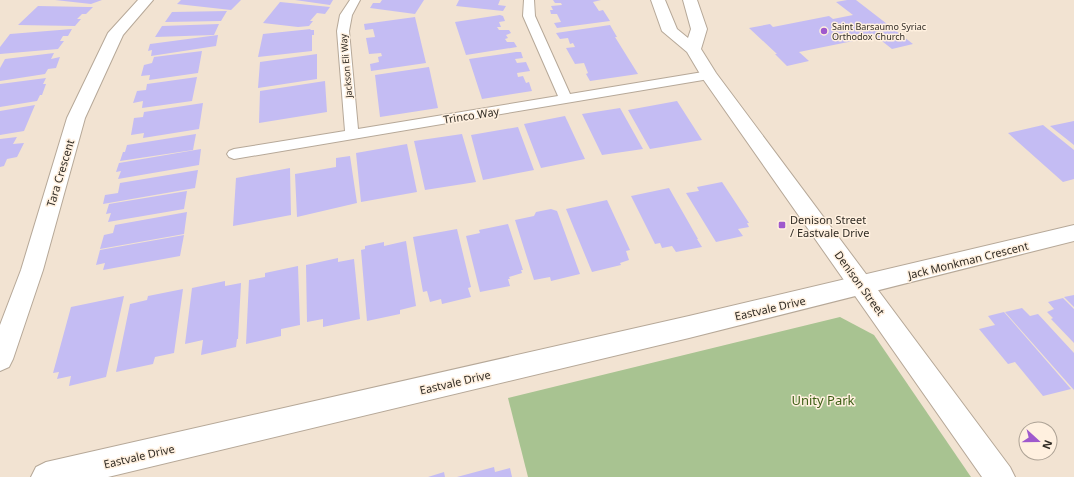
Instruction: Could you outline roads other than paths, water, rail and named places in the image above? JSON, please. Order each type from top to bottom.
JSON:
[{"type":"street","name":"Tara Crescent","points":[[0,359],[32,270],[76,118],[116,33],[146,0]]},
{"type":"street","name":"Denison Street","points":[[658,0],[670,31],[693,49],[709,75],[1000,477]]},
{"type":"street","points":[[690,0],[699,29],[693,49]]},
{"type":"street","name":"Jack Monkman Crescent","points":[[862,286],[1074,233]]},
{"type":"street","name":"Eastvale Drive","points":[[46,477],[614,346],[862,286]]},
{"type":"lane","name":"Jackson Eli Way","points":[[352,135],[343,31],[346,15],[355,0]]},
{"type":"lane","points":[[529,0],[529,16],[566,99]]},
{"type":"lane","name":"Trinco Way","points":[[234,154],[709,75]]},
{"type":"place","name":"Saint Barsaumo Syriac Orthodox Church","points":[[824,31]]},
{"type":"place","name":"Denison Street / Eastvale Drive","points":[[782,225]]},
{"type":"park label","name":"Unity Park","points":[[823,400]]}]
